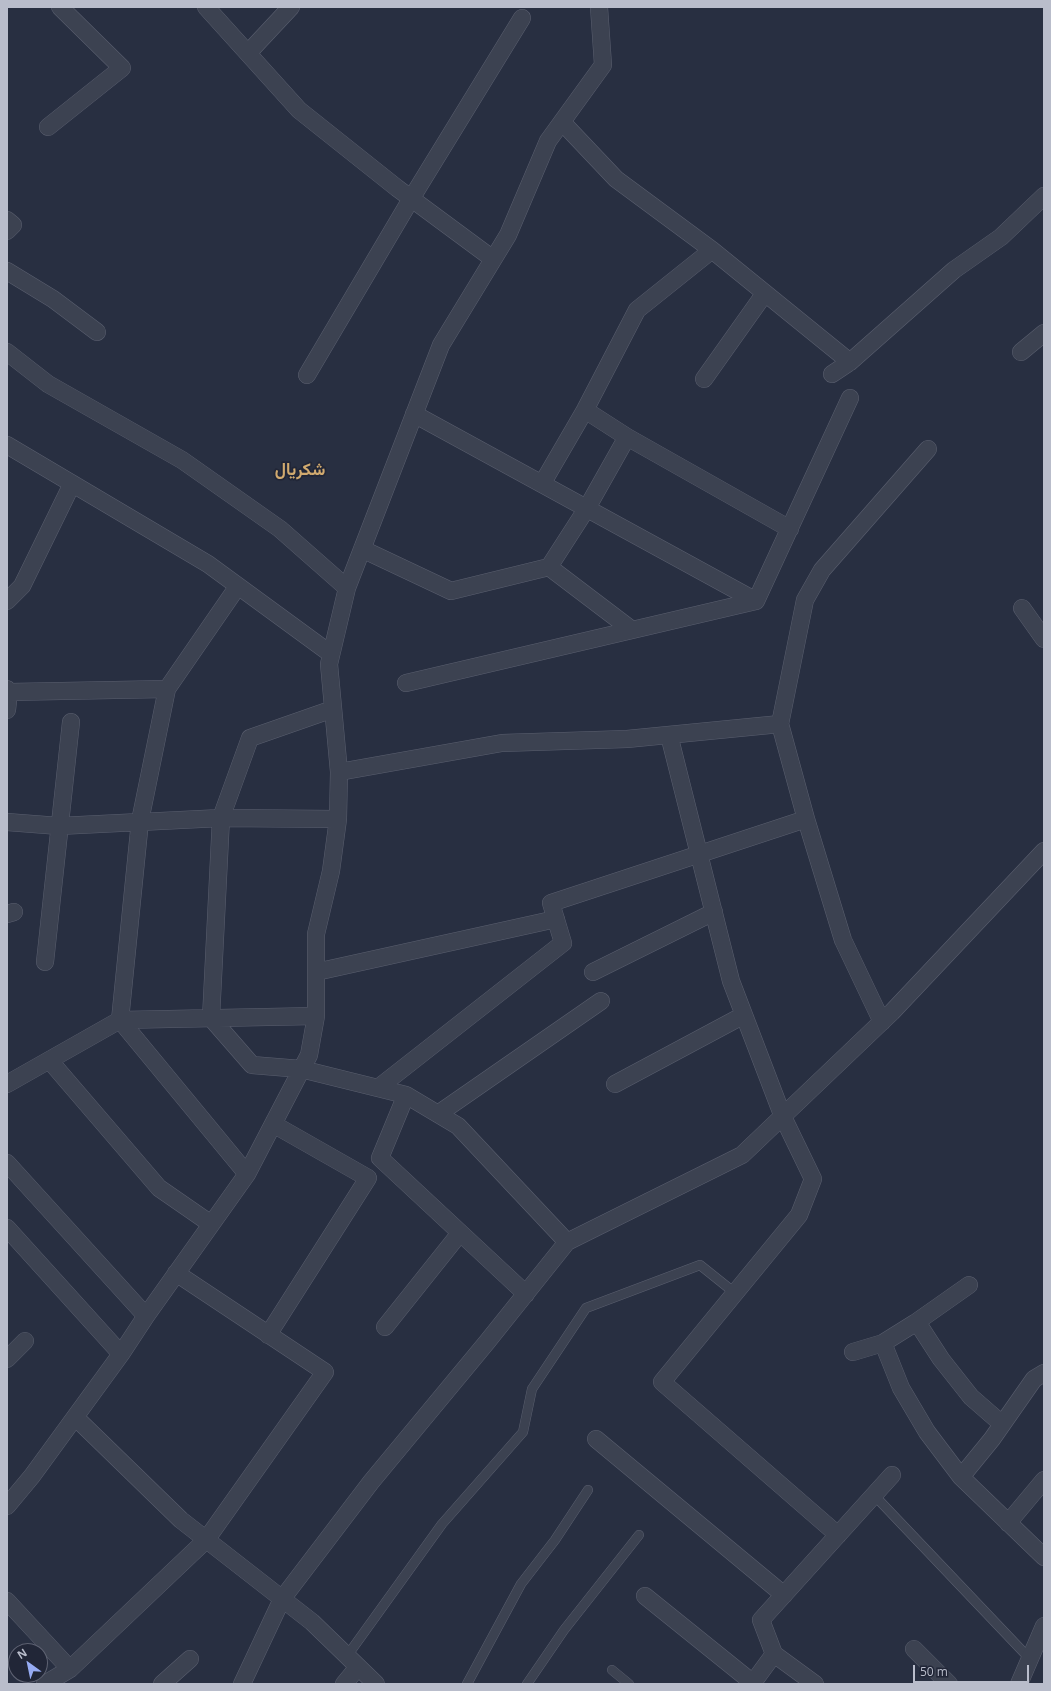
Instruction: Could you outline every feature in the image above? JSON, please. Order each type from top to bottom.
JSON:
[{"type":"street","points":[[48,127],[122,68],[60,7]]},
{"type":"street","points":[[206,7],[299,110],[411,199],[493,259]]},
{"type":"street","points":[[248,53],[290,7]]},
{"type":"street","points":[[7,1505],[32,1476],[121,1354],[176,1273],[247,1174],[309,1055],[316,1016],[316,934],[331,871],[338,819],[339,772],[329,664],[347,588],[441,345],[508,234],[548,141],[603,65],[599,7]]},
{"type":"street","points":[[307,375],[411,199],[522,18]]},
{"type":"street","points":[[562,122],[616,178],[712,250],[850,362]]},
{"type":"street","points":[[832,374],[850,362],[954,270],[1001,237],[1044,196]]},
{"type":"street","points":[[7,220],[13,225],[7,231]]},
{"type":"street","points":[[542,484],[585,410],[637,310],[712,250]]},
{"type":"street","points":[[7,270],[53,299],[97,332]]},
{"type":"street","points":[[704,380],[765,293]]},
{"type":"street","points":[[1021,352],[1044,333]]},
{"type":"street","points":[[7,352],[48,384],[189,464],[280,529],[347,588]]},
{"type":"street","points":[[756,601],[850,398]]},
{"type":"street","points":[[585,410],[627,437],[790,529]]},
{"type":"street","points":[[414,414],[756,601]]},
{"type":"street","points":[[362,549],[451,591],[549,567],[587,508],[627,437]]},
{"type":"street","points":[[7,445],[208,564],[331,654]]},
{"type":"street","points":[[882,1022],[843,940],[806,819],[780,724],[805,600],[822,570],[928,449]]},
{"type":"street","points":[[7,602],[22,586],[72,484]]},
{"type":"street","points":[[549,567],[632,630]]},
{"type":"street","points":[[238,586],[167,689],[140,821],[120,1020],[247,1174]]},
{"type":"street","points":[[406,683],[756,601]]},
{"type":"street","points":[[1022,608],[1044,639]]},
{"type":"street","points":[[7,710],[8,690],[167,689]]},
{"type":"street","points":[[333,709],[250,738],[222,818],[211,1018],[252,1065],[301,1069],[406,1095],[458,1126],[567,1242]]},
{"type":"street","points":[[45,962],[71,722]]},
{"type":"street","points":[[339,772],[502,743],[627,739],[780,724]]},
{"type":"street","points":[[669,735],[732,981],[783,1117],[813,1179],[799,1215],[662,1382],[838,1535]]},
{"type":"street","points":[[7,822],[59,826],[222,818],[338,819]]},
{"type":"street","points":[[378,1088],[563,943],[551,903],[806,819]]},
{"type":"street","points":[[242,1684],[282,1599],[371,1482],[567,1242],[742,1155],[882,1022],[1044,851]]},
{"type":"street","points":[[592,972],[714,912]]},
{"type":"street","points":[[316,972],[556,919]]},
{"type":"street","points":[[438,1114],[601,1001]]},
{"type":"street","points":[[615,1084],[744,1015]]},
{"type":"street","points":[[7,1084],[120,1020],[316,1016]]},
{"type":"street","points":[[50,1060],[159,1188],[211,1224]]},
{"type":"street","points":[[406,1095],[380,1158],[526,1294]]},
{"type":"street","points":[[268,1335],[368,1178],[273,1124]]},
{"type":"street","points":[[7,1163],[146,1316]]},
{"type":"street","points":[[7,1228],[121,1354]]},
{"type":"street","points":[[384,1327],[460,1233]]},
{"type":"street","points":[[45,1684],[70,1669],[206,1540],[325,1372],[176,1273]]},
{"type":"street","points":[[853,1352],[883,1343],[917,1322],[969,1285]]},
{"type":"street","points":[[917,1322],[941,1359],[972,1397],[1002,1424]]},
{"type":"street","points":[[7,1359],[25,1341]]},
{"type":"street","points":[[883,1343],[901,1388],[927,1432],[961,1477],[1044,1557]]},
{"type":"street","points":[[961,1477],[1002,1424],[1034,1379],[1044,1373]]},
{"type":"street","points":[[75,1417],[181,1520],[312,1622],[376,1684]]},
{"type":"street","points":[[596,1439],[784,1595]]},
{"type":"street","points":[[815,1684],[774,1654],[761,1620],[892,1475]]},
{"type":"street","points":[[1008,1523],[1044,1480]]},
{"type":"street","points":[[646,1596],[752,1683],[774,1654]]},
{"type":"street","points":[[7,1601],[70,1669]]},
{"type":"street","points":[[1019,1684],[1044,1626]]},
{"type":"street","points":[[914,1649],[949,1684]]},
{"type":"street","points":[[162,1684],[190,1659]]},
{"type":"street","points":[[344,1684],[352,1661]]},
{"type":"lane","points":[[352,1661],[442,1524],[523,1432],[532,1389],[586,1308],[700,1265],[735,1293]]},
{"type":"lane","points":[[467,1684],[521,1584],[555,1540],[588,1490]]},
{"type":"lane","points":[[874,1495],[1030,1659]]},
{"type":"lane","points":[[527,1684],[564,1630],[639,1534]]},
{"type":"lane","points":[[612,1670],[629,1684]]},
{"type":"district","name":"شکریال","points":[[300,470]]}]
